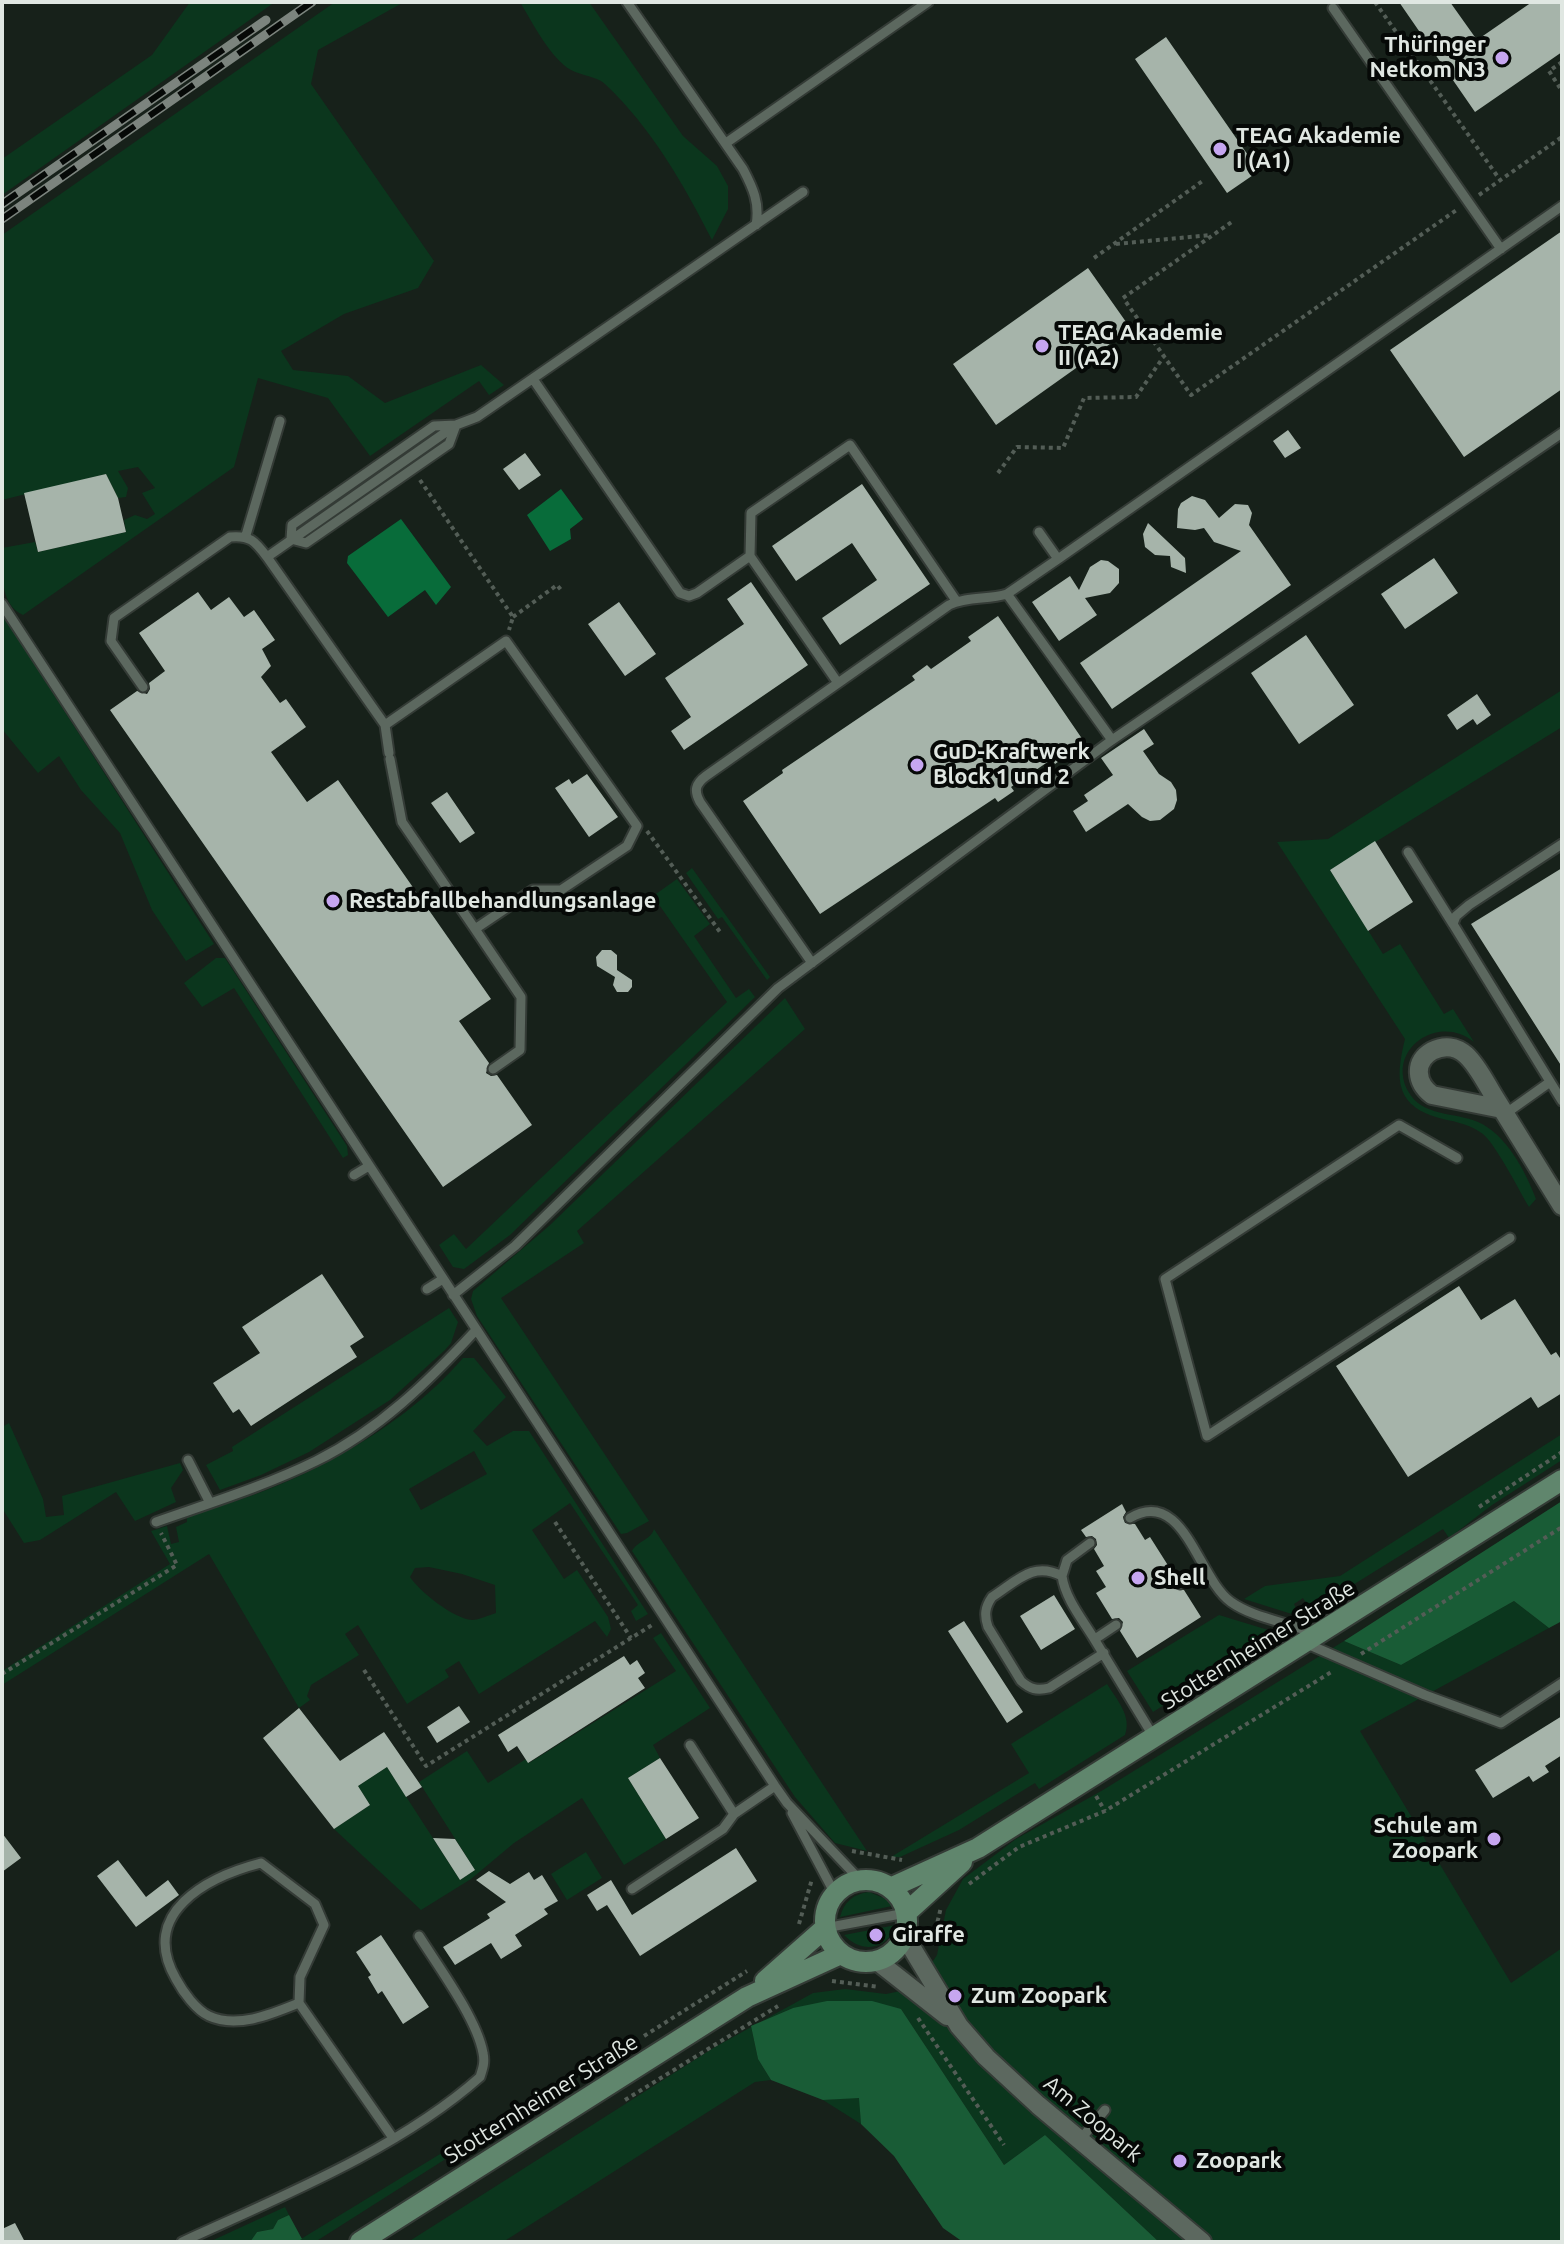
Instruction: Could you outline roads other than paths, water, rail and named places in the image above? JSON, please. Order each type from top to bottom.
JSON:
[{"type":"main road","name":"Stotternheimer Straße","points":[[978,1848],[1562,1480]]},
{"type":"main road","points":[[890,1888],[978,1848]]},
{"type":"main road","points":[[906,1913],[978,1848]]},
{"type":"main road","points":[[860,1880],[881,1883],[890,1888],[906,1913],[904,1935],[898,1947],[877,1961],[852,1960],[841,1954],[833,1947],[825,1928],[824,1916],[835,1894],[842,1887],[860,1880]]},
{"type":"main road","points":[[747,1997],[825,1928]]},
{"type":"main road","points":[[747,1997],[841,1954]]},
{"type":"main road","name":"Stotternheimer Straße","points":[[360,2242],[747,1997]]},
{"type":"street","points":[[1503,1112],[1432,1095],[1423,1089],[1419,1066],[1424,1057],[1442,1047],[1454,1047],[1465,1054],[1503,1112],[1562,1206]]},
{"type":"street","name":"Am Zoopark","points":[[904,1935],[959,2026]]},
{"type":"street","name":"Am Zoopark","points":[[877,1961],[959,2026],[1011,2081],[1202,2242]]},
{"type":"lane","points":[[627,2],[726,143],[755,192],[759,211],[756,225]]},
{"type":"lane","points":[[726,143],[928,2]]},
{"type":"lane","points":[[1333,8],[1501,249]]},
{"type":"lane","points":[[267,557],[291,539],[292,525],[434,426],[456,425],[477,417],[803,192]]},
{"type":"lane","points":[[812,963],[700,802],[695,789],[706,776],[957,602],[1007,594],[1562,206]]},
{"type":"lane","points":[[533,379],[680,593],[689,596],[697,593],[750,556]]},
{"type":"lane","points":[[246,535],[280,421]]},
{"type":"lane","points":[[291,539],[306,543],[449,444],[456,425]]},
{"type":"lane","points":[[453,1295],[515,1246],[778,988],[1112,740],[1562,433]]},
{"type":"lane","points":[[838,683],[750,556],[751,513],[850,445],[957,602]]},
{"type":"lane","points":[[1039,532],[1058,559]]},
{"type":"lane","points":[[143,687],[111,641],[114,618],[230,537],[246,535],[255,541],[385,725],[402,822],[521,997],[520,1050],[493,1069]]},
{"type":"lane","points":[[1007,594],[1112,740]]},
{"type":"lane","points":[[2,604],[775,1786],[787,1803],[860,1880]]},
{"type":"lane","points":[[385,725],[506,641],[637,826],[627,846],[561,890],[533,890],[475,929]]},
{"type":"lane","points":[[1453,924],[1456,916],[1469,905],[1562,844]]},
{"type":"lane","points":[[1408,852],[1562,1101]]},
{"type":"lane","points":[[1503,1112],[1550,1082]]},
{"type":"lane","points":[[1457,1158],[1399,1125],[1165,1279],[1207,1436],[1510,1238]]},
{"type":"lane","points":[[354,1175],[369,1166]]},
{"type":"lane","points":[[427,1289],[443,1279]]},
{"type":"lane","points":[[156,1522],[317,1461],[408,1399],[438,1372],[476,1330]]},
{"type":"lane","points":[[188,1460],[210,1503]]},
{"type":"lane","points":[[1130,1518],[1151,1510],[1162,1512],[1180,1528],[1218,1589],[1237,1606],[1425,1695],[1501,1723],[1562,1683]]},
{"type":"lane","points":[[1090,1543],[1067,1560],[1062,1576],[1066,1592],[1155,1739]]},
{"type":"lane","points":[[1180,1584],[1205,1568]]},
{"type":"lane","points":[[1062,1576],[1049,1570],[1038,1570],[992,1597],[985,1610],[988,1627],[1021,1681],[1034,1690],[1049,1688],[1104,1653]]},
{"type":"lane","points":[[1095,1639],[1116,1625]]},
{"type":"lane","points":[[690,1745],[734,1814]]},
{"type":"lane","points":[[632,1889],[723,1829],[734,1814],[775,1786]]},
{"type":"lane","points":[[787,1803],[835,1894]]},
{"type":"lane","points":[[299,2003],[254,2019],[226,2020],[208,2016],[181,1987],[166,1954],[165,1933],[172,1915],[188,1896],[209,1881],[230,1871],[261,1863],[315,1904],[324,1925],[300,1977],[299,2003],[393,2138]]},
{"type":"lane","points":[[825,1928],[906,1913]]},
{"type":"lane","points":[[182,2242],[281,2197],[393,2138],[480,2077],[485,2065],[483,2050],[468,2017],[419,1936]]},
{"type":"lane","points":[[1080,2140],[1105,2110]]},
{"type":"railway","points":[[2,219],[312,2]]},
{"type":"railway","points":[[2,204],[266,20]]},
{"type":"place","name":"Thüringer Netkom N3","points":[[1502,58]]},
{"type":"place","name":"TEAG Akademie I (A1)","points":[[1220,149]]},
{"type":"place","name":"TEAG Akademie II (A2)","points":[[1042,346]]},
{"type":"place","name":"GuD-Kraftwerk Block 1 und 2","points":[[917,765]]},
{"type":"place","name":"Restabfallbehandlungsanlage","points":[[333,901]]},
{"type":"place","name":"Shell","points":[[1138,1578]]},
{"type":"place","name":"Schule am Zoopark","points":[[1494,1839]]},
{"type":"place","name":"Giraffe","points":[[876,1935]]},
{"type":"place","name":"Zum Zoopark","points":[[955,1996]]},
{"type":"place","name":"Zoopark","points":[[1180,2161]]}]
